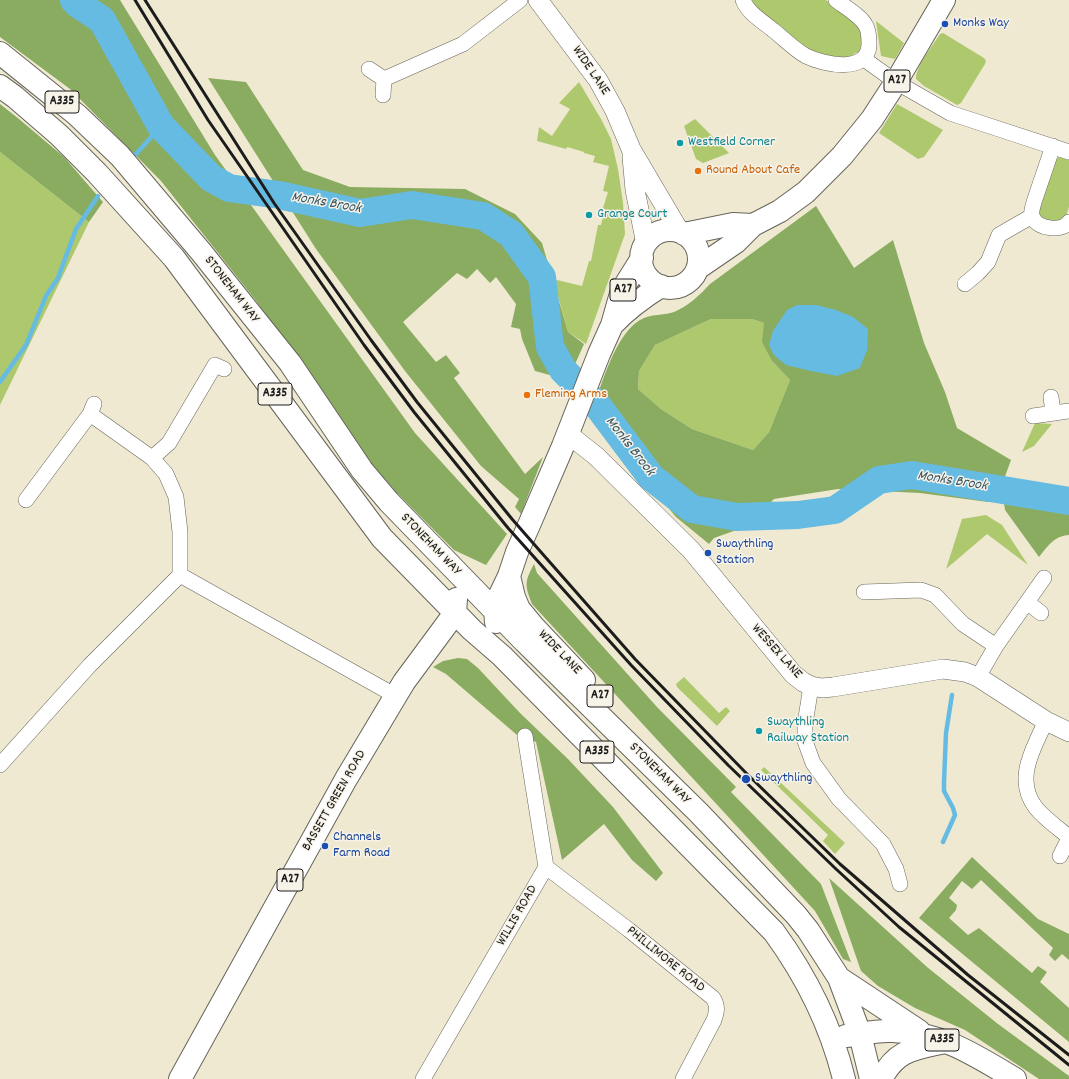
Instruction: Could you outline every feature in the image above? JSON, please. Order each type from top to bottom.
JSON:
[{"type":"main road","name":"A27","points":[[698,268],[736,242],[753,224],[780,212],[806,192],[842,156],[872,119],[896,82],[944,0]]},
{"type":"main road","name":"STONEHAM WAY","points":[[0,53],[77,115],[120,156],[202,253],[290,364],[362,470],[389,502],[525,642],[699,813],[796,915],[808,930],[839,978],[860,1034]]},
{"type":"main road","name":"STONEHAM WAY","points":[[0,86],[59,135],[97,173],[174,258],[382,538],[472,630],[502,656],[774,932],[801,975],[822,1014],[832,1039]]},
{"type":"main road","name":"A27","points":[[682,233],[733,224],[753,224]]},
{"type":"main road","points":[[671,230],[682,233],[692,240],[697,249],[699,258],[698,268],[690,279],[679,286],[670,288],[661,286],[648,278],[643,267],[644,251],[652,237],[661,232],[671,230]]},
{"type":"main road","name":"WIDE LANE","points":[[502,656],[498,639],[495,610],[502,587],[509,576],[516,552],[530,525],[581,402],[599,354],[612,325],[622,290],[644,251]]},
{"type":"main road","name":"WIDE LANE","points":[[612,325],[626,310],[661,286]]},
{"type":"main road","points":[[451,567],[456,590],[455,613]]},
{"type":"main road","name":"WIDE LANE","points":[[509,576],[514,597],[519,609],[533,626],[674,774],[699,813]]},
{"type":"main road","name":"BASSETT GREEN ROAD","points":[[180,1079],[343,784],[396,696],[425,652],[455,613]]},
{"type":"main road","points":[[839,978],[924,1034]]},
{"type":"main road","name":"A335","points":[[844,1079],[832,1039],[890,1030],[924,1034],[948,1042],[976,1055],[1016,1079]]},
{"type":"main road","name":"A335","points":[[860,1034],[871,1079]]},
{"type":"main road","points":[[880,1079],[891,1064],[902,1053],[911,1049],[948,1042]]},
{"type":"street","points":[[384,79],[463,44],[520,0]]},
{"type":"street","name":"WIDE LANE","points":[[538,0],[598,80],[615,111],[631,149],[682,233]]},
{"type":"street","points":[[743,0],[751,12],[806,56],[826,63],[842,65],[855,63],[864,59],[869,51],[866,26],[858,17],[836,0]]},
{"type":"street","points":[[864,59],[896,82],[950,113],[1069,152]]},
{"type":"street","points":[[369,69],[384,79]]},
{"type":"street","points":[[383,95],[384,79]]},
{"type":"street","points":[[1053,146],[1034,202],[1032,216],[1039,224],[1057,229],[1063,228],[1069,222]]},
{"type":"street","name":"WIDE LANE","points":[[631,149],[644,251]]},
{"type":"street","points":[[965,284],[988,262],[995,241],[999,235],[1032,216]]},
{"type":"street","points":[[152,458],[169,443],[215,365],[224,368]]},
{"type":"street","points":[[1051,397],[1053,413]]},
{"type":"street","points":[[3,755],[180,575],[180,532],[176,497],[166,474],[152,458],[92,409],[26,500]]},
{"type":"street","points":[[1033,416],[1069,411]]},
{"type":"street","name":"WESSEX LANE","points":[[568,434],[596,456],[691,550],[785,665],[798,678],[811,686],[822,688],[833,687],[943,669],[965,672],[978,677],[1046,721],[1069,732]]},
{"type":"street","points":[[180,575],[396,696]]},
{"type":"street","points":[[978,677],[996,646],[1044,578]]},
{"type":"street","points":[[864,592],[907,583],[935,595],[963,624],[996,646]]},
{"type":"street","points":[[1027,602],[1042,613]]},
{"type":"street","points":[[811,686],[804,741],[813,762],[839,799],[883,844],[896,869],[900,884]]},
{"type":"street","points":[[1046,721],[1030,756],[1026,769],[1025,783],[1029,798],[1037,810],[1069,838],[1060,856]]},
{"type":"street","points":[[525,736],[546,867]]},
{"type":"street","name":"WILLIS ROAD","points":[[423,1079],[546,867]]},
{"type":"street","name":"PHILLIMORE ROAD","points":[[546,867],[629,930],[713,998],[717,1004],[717,1012],[714,1020],[683,1079]]},
{"type":"green space","points":[[0,0],[120,0],[215,155],[415,433],[507,534],[486,565],[454,550],[397,493],[360,450],[257,302],[161,181],[70,89],[0,37]]},
{"type":"green space","points":[[750,0],[826,0],[857,25],[862,34],[862,44],[859,51],[851,56],[839,58],[811,52],[758,11]]},
{"type":"green space","points":[[876,21],[904,43],[895,59],[881,56]]},
{"type":"green space","points":[[943,33],[984,58],[986,61],[961,103],[957,105],[924,86],[916,79],[916,74],[925,56],[940,34]]},
{"type":"green space","points":[[208,78],[246,82],[303,170],[350,187],[465,189],[515,214],[542,243],[568,332],[584,344],[568,380],[535,371],[522,339],[520,329],[511,327],[516,304],[496,277],[490,283],[477,269],[467,279],[457,273],[403,322],[436,362],[446,355],[460,373],[454,378],[525,474],[543,457],[521,514],[515,507],[519,499],[481,466],[405,371],[316,249]]},
{"type":"green space","points":[[579,82],[611,139],[618,169],[623,203],[625,234],[586,344],[568,332],[554,282],[557,280],[582,286],[589,261],[591,261],[598,225],[601,225],[605,209],[603,208],[608,192],[603,191],[609,166],[593,162],[595,156],[584,152],[537,141],[539,127],[552,136],[570,109],[559,103]]},
{"type":"green space","points":[[0,104],[64,157],[103,202],[89,222],[0,152]]},
{"type":"green space","points":[[897,104],[943,130],[924,157],[918,159],[879,133]]},
{"type":"green space","points":[[695,119],[729,153],[703,163],[696,159],[684,126]]},
{"type":"green space","points":[[0,152],[89,222],[0,405]]},
{"type":"green space","points":[[1064,156],[1069,158],[1069,207],[1065,219],[1057,223],[1040,218],[1038,209],[1054,161],[1059,157]]},
{"type":"green space","points":[[816,206],[854,268],[893,240],[924,343],[945,392],[957,428],[1011,460],[996,501],[988,502],[920,493],[838,489],[774,499],[748,526],[714,538],[709,544],[676,517],[630,462],[590,418],[610,362],[625,335],[634,325],[644,318],[671,313],[684,307],[694,300],[710,284]],"holes":[[[711,319],[752,319],[764,323],[762,342],[772,361],[790,380],[769,432],[753,450],[692,429],[661,409],[638,389],[639,371],[655,345]]]},
{"type":"green space","points":[[711,319],[752,319],[764,323],[772,361],[790,380],[769,432],[753,450],[692,429],[661,409],[638,389],[639,371],[655,345]]},
{"type":"green space","points":[[1035,423],[1052,424],[1034,446],[1022,452]]},
{"type":"green space","points":[[1004,503],[1029,507],[1057,508],[1069,511],[1069,535],[1059,537],[1048,545],[1039,557],[1005,510]]},
{"type":"green space","points":[[986,515],[1002,525],[1028,565],[987,534],[946,569],[962,519]]},
{"type":"green space","points":[[534,564],[537,573],[657,707],[736,787],[731,792],[821,884],[851,962],[843,959],[815,911],[532,604],[527,588],[527,580]]},
{"type":"green space","points":[[458,658],[467,659],[478,668],[520,713],[568,759],[613,807],[663,873],[656,881],[632,860],[604,824],[562,860],[536,742],[517,735],[446,674],[433,667],[443,661]]},
{"type":"green space","points":[[684,677],[719,713],[726,707],[730,711],[717,726],[677,687],[676,684]]},
{"type":"green space","points":[[764,767],[845,843],[835,854],[823,841],[828,835],[761,770]]},
{"type":"green space","points":[[972,857],[1038,919],[1069,934],[1069,960],[1062,954],[1055,961],[1049,955],[1053,948],[981,880],[972,889],[962,881],[949,898],[957,905],[956,910],[949,918],[968,935],[979,928],[1032,973],[1038,966],[1047,972],[1040,982],[1069,1008],[1069,1042],[919,918]]},
{"type":"green space","points":[[829,878],[927,967],[998,1024],[1069,1076],[1069,1079],[1039,1079],[965,1030],[915,1008],[878,986],[861,971]]},
{"type":"water","points":[[797,305],[816,305],[836,310],[853,317],[868,329],[867,350],[860,368],[837,376],[786,365],[774,355],[769,345],[773,331],[787,310]]},
{"type":"waterway","name":"Monks Brook","points":[[74,0],[102,20],[161,126],[211,178],[229,188],[279,195],[360,213],[412,205],[483,216],[511,234],[542,277],[550,347],[563,370],[597,405],[651,477],[692,509],[737,517],[798,515],[835,510],[879,480],[912,475],[1069,501]]},
{"type":"waterway","points":[[136,154],[161,126]]},
{"type":"waterway","points":[[0,382],[26,345],[46,296],[58,278],[76,229],[98,196]]},
{"type":"waterway","points":[[977,497],[978,486]]},
{"type":"waterway","points":[[943,842],[955,815],[944,791],[946,733],[952,695]]},
{"type":"railway","points":[[135,0],[208,120],[364,345],[414,412],[508,528],[631,665],[728,765],[836,869],[899,927],[1069,1065]]},
{"type":"railway","points":[[145,0],[274,203],[371,340],[417,402],[512,519],[540,551],[635,659],[748,775],[840,864],[968,975],[1069,1055]]},
{"type":"place","name":"Monks Way","points":[[945,24]]},
{"type":"place","name":"Westfield Corner","points":[[680,143]]},
{"type":"place","name":"Round About Cafe","points":[[698,171]]},
{"type":"place","name":"Grange Court","points":[[589,215]]},
{"type":"place","name":"Fleming Arms","points":[[527,395]]},
{"type":"place","name":"Swaythling Station","points":[[708,553]]},
{"type":"place","name":"Swaythling Railway Station","points":[[759,731]]},
{"type":"place","name":"Swaythling","points":[[746,779]]},
{"type":"place","name":"Channels Farm Road","points":[[325,846]]}]
